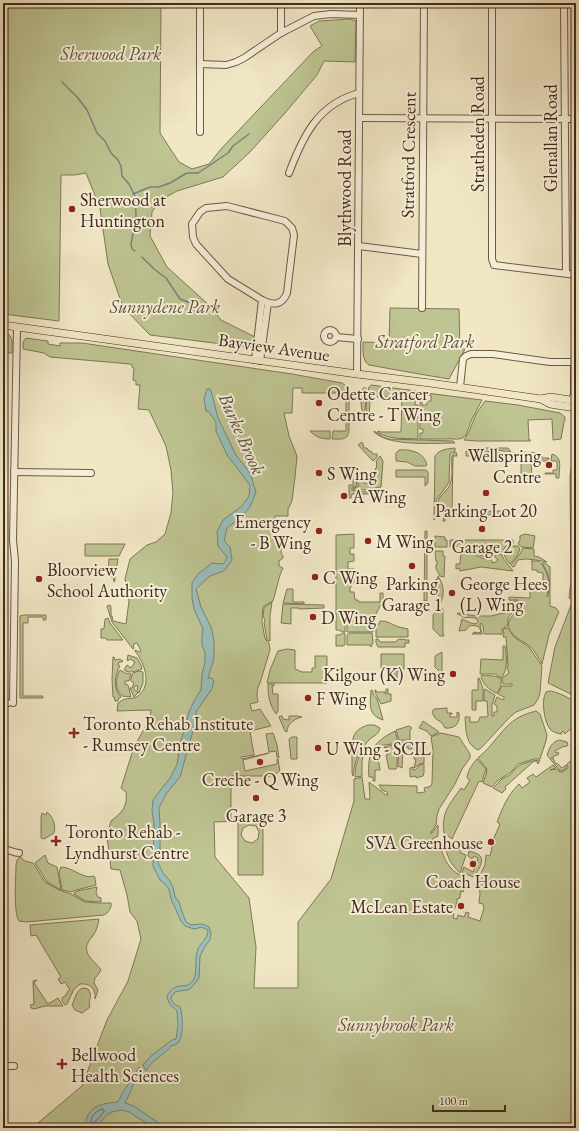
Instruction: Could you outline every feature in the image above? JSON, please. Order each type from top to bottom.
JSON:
[{"type":"main road","name":"Bayview Avenue","points":[[3,325],[541,399],[551,397],[574,401]]},
{"type":"main road","name":"Bayview Avenue","points":[[541,399],[550,404],[576,408]]},
{"type":"street","points":[[200,3],[200,132]]},
{"type":"street","points":[[281,3],[281,32]]},
{"type":"street","name":"Blythwood Road","points":[[357,374],[360,3]]},
{"type":"street","name":"Stratford Crescent","points":[[422,308],[424,3]]},
{"type":"street","name":"Stratheden Road","points":[[492,3],[492,258],[494,265],[566,273]]},
{"type":"street","name":"Glenallan Road","points":[[564,3],[566,273]]},
{"type":"street","points":[[200,64],[226,65],[236,62],[281,32],[314,16],[332,14],[360,15]]},
{"type":"street","points":[[289,173],[302,140],[316,120],[326,110],[338,102],[359,93]]},
{"type":"street","points":[[359,118],[576,119]]},
{"type":"street","points":[[227,206],[285,221],[292,228],[294,235],[287,293],[284,299],[276,304],[265,302],[228,279],[196,244],[193,237],[192,224],[200,212],[206,208],[227,206]]},
{"type":"street","points":[[359,246],[422,254]]},
{"type":"street","points":[[566,273],[576,274]]},
{"type":"street","points":[[257,360],[265,302]]},
{"type":"street","points":[[8,703],[15,561],[13,540],[17,327]]},
{"type":"street","points":[[336,337],[358,338]]},
{"type":"street","points":[[460,387],[463,359],[468,355],[499,355],[550,362],[572,362],[574,364],[574,401]]},
{"type":"street","points":[[14,472],[91,473]]},
{"type":"street","points":[[3,850],[10,850],[15,853],[19,853]]},
{"type":"street","points":[[3,1066],[14,1066]]},
{"type":"green space","points":[[3,3],[161,3],[160,133],[179,162],[192,169],[209,164],[221,149],[314,51],[322,46],[310,26],[319,21],[350,19],[356,21],[355,62],[324,61],[317,75],[285,113],[250,152],[223,177],[177,191],[159,201],[152,212],[150,236],[167,267],[210,306],[221,320],[255,337],[254,348],[150,335],[123,307],[108,264],[100,208],[86,173],[61,175],[59,321],[3,314]]},
{"type":"green space","name":"Stratford Park","points":[[390,308],[459,309],[460,349],[465,349],[449,379],[369,365],[365,361],[363,355],[363,342],[389,343]]},
{"type":"green space","points":[[3,331],[11,337],[12,353],[3,353]]},
{"type":"green space","name":"Sunnybrook Park","points":[[26,338],[48,341],[48,344],[60,346],[60,343],[82,343],[292,374],[342,383],[349,388],[349,430],[346,438],[344,439],[332,439],[333,431],[346,431],[346,420],[344,420],[344,413],[346,412],[346,393],[302,393],[302,388],[293,388],[292,413],[284,413],[289,436],[297,456],[295,477],[292,501],[288,509],[288,516],[275,516],[275,539],[282,540],[281,553],[283,558],[279,561],[279,566],[283,568],[273,601],[263,608],[262,622],[265,639],[269,643],[270,650],[258,688],[258,702],[250,704],[252,711],[260,709],[271,726],[250,731],[254,755],[241,757],[242,759],[269,753],[243,760],[245,771],[277,764],[278,759],[280,772],[274,776],[231,776],[231,819],[237,819],[237,821],[214,822],[215,857],[249,898],[256,947],[254,988],[298,988],[298,922],[331,879],[354,801],[354,779],[362,777],[365,799],[370,799],[369,782],[386,795],[388,795],[387,792],[382,790],[379,785],[417,786],[417,793],[425,792],[424,788],[431,786],[432,783],[433,750],[431,737],[441,733],[459,737],[470,754],[470,758],[439,809],[436,825],[431,834],[438,825],[438,836],[432,839],[433,846],[440,845],[450,867],[470,881],[469,884],[466,883],[463,892],[461,891],[460,898],[457,899],[453,911],[453,918],[457,919],[458,915],[464,917],[466,912],[469,913],[468,917],[480,921],[484,908],[483,904],[479,903],[480,893],[478,879],[485,865],[486,855],[490,856],[494,838],[500,824],[497,822],[508,797],[519,784],[522,788],[530,782],[527,778],[533,774],[536,777],[553,765],[556,768],[550,770],[556,769],[562,772],[568,768],[567,764],[576,754],[576,1128],[32,1128],[82,1086],[107,1020],[128,981],[141,939],[137,921],[130,912],[120,870],[111,869],[107,836],[111,821],[121,812],[125,805],[126,792],[121,788],[134,747],[150,719],[151,710],[117,711],[118,703],[124,699],[134,698],[143,691],[146,674],[144,667],[135,651],[141,651],[137,643],[133,645],[133,649],[112,622],[107,606],[110,605],[111,607],[111,616],[113,621],[126,624],[129,601],[125,579],[130,559],[147,545],[156,542],[165,534],[171,513],[173,493],[171,470],[166,446],[149,410],[138,409],[140,385],[136,385],[136,381],[133,380],[134,368],[132,365],[50,357],[44,353],[23,349],[23,342]]},
{"type":"green space","points":[[371,385],[416,391],[415,405],[418,405],[418,439],[386,436],[377,432],[401,432],[402,397],[372,397],[370,401],[369,417],[367,417],[367,398],[369,387]]},
{"type":"green space","points":[[363,388],[366,388],[367,391],[365,410],[366,421],[361,405]]},
{"type":"green space","points":[[418,392],[482,400],[466,435],[463,438],[420,439],[420,433],[423,433],[423,429],[420,429],[420,400],[422,400],[422,405],[427,405],[427,401],[431,401],[431,395],[418,395]]},
{"type":"green space","points":[[485,401],[518,405],[560,413],[565,417],[561,439],[553,440],[552,419],[528,420],[530,441],[464,440],[476,414]]},
{"type":"green space","points":[[310,431],[330,431],[330,439],[324,439],[314,435]]},
{"type":"green space","points":[[374,431],[389,439],[453,441],[455,443],[401,442],[390,440],[381,437]]},
{"type":"green space","points":[[576,432],[576,698],[548,683],[555,647],[573,600],[569,598],[571,581],[570,476]]},
{"type":"green space","points":[[362,442],[364,448],[367,448],[373,454],[377,454],[377,457],[373,461],[358,445]]},
{"type":"green space","points":[[455,448],[455,451],[450,455],[449,482],[436,500],[437,514],[434,520],[435,456],[446,449]]},
{"type":"green space","points":[[469,448],[508,448],[511,452],[497,450],[475,454],[466,450]]},
{"type":"green space","points":[[399,450],[408,450],[420,454],[427,465],[415,466],[407,462],[396,461],[396,453]]},
{"type":"green space","points":[[466,451],[477,455],[495,452],[511,454],[511,456],[466,456]]},
{"type":"green space","points":[[456,452],[457,456],[453,456],[452,509],[438,509],[438,500],[447,489],[451,481],[452,456]]},
{"type":"green space","points":[[513,453],[542,453],[542,458],[549,458],[547,461],[541,461],[540,457],[531,457],[532,479],[521,479],[521,456],[513,456]]},
{"type":"green space","points":[[552,454],[559,460],[559,478],[556,478],[556,474],[545,474],[553,473],[553,470],[557,470],[557,461],[551,461]]},
{"type":"green space","points":[[380,456],[383,461],[381,487],[366,490],[353,489],[359,485],[357,482],[358,477],[366,484],[376,473],[376,461]]},
{"type":"green space","points":[[396,470],[426,470],[428,472],[428,483],[425,486],[425,477],[396,477]]},
{"type":"green space","points":[[353,479],[356,479],[357,486],[352,487],[352,490],[365,492],[373,491],[373,494],[352,494],[351,498],[349,498],[349,485],[353,485]]},
{"type":"green space","points":[[452,509],[478,511],[478,515],[445,515],[445,521],[443,521],[444,515]]},
{"type":"green space","points":[[480,511],[507,511],[507,515],[485,515],[485,513],[482,513],[482,515],[480,515]]},
{"type":"green space","points":[[425,531],[427,531],[427,601],[424,601]]},
{"type":"green space","points":[[354,534],[354,548],[350,548],[350,554],[354,554],[354,561],[348,562],[348,569],[354,569],[354,583],[352,583],[350,592],[354,592],[355,600],[358,600],[359,602],[380,602],[380,593],[383,593],[383,601],[375,616],[371,620],[356,615],[350,616],[345,622],[344,632],[336,630],[336,535]]},
{"type":"green space","points":[[525,534],[535,536],[533,548],[522,547],[518,544],[520,536]]},
{"type":"green space","points":[[435,536],[445,537],[445,540],[447,540],[447,547],[435,547]]},
{"type":"green space","points":[[450,540],[513,540],[513,544],[505,547],[503,552],[499,551],[493,555],[484,557],[463,547],[450,547]]},
{"type":"green space","points":[[85,544],[125,544],[119,556],[85,556]]},
{"type":"green space","points":[[511,546],[518,546],[520,549],[517,556],[510,564],[506,559],[504,552]]},
{"type":"green space","points":[[461,548],[482,558],[491,558],[493,563],[498,560],[494,556],[498,554],[502,555],[513,571],[481,567],[460,571],[459,568],[456,569],[456,564],[460,564]]},
{"type":"green space","points":[[523,548],[534,549],[534,556],[547,562],[526,559],[518,560],[513,567],[511,565]]},
{"type":"green space","points":[[435,551],[443,551],[443,556],[445,556],[444,577],[440,576],[436,569],[437,561]]},
{"type":"green space","points":[[109,559],[118,559],[114,582],[111,574],[108,574]]},
{"type":"green space","points":[[531,561],[538,561],[544,568],[549,581],[547,597],[550,582],[550,606],[556,608],[559,612],[549,635],[542,664],[531,647],[511,632],[508,624],[510,618],[514,614],[513,601],[518,601],[509,600],[509,597],[530,598],[530,586],[543,585],[543,573],[537,572],[537,570],[532,570]]},
{"type":"green space","points":[[542,563],[545,563],[550,567],[550,582]]},
{"type":"green space","points":[[438,576],[442,583],[443,590],[443,597],[440,604],[439,596],[436,591],[436,579],[438,579]]},
{"type":"green space","points":[[287,589],[293,589],[293,602],[304,602],[304,604],[283,603]]},
{"type":"green space","points":[[509,601],[512,601],[512,611],[509,606]]},
{"type":"green space","points":[[272,602],[270,616],[270,641],[267,640],[264,623],[265,620],[263,616],[264,608]]},
{"type":"green space","points":[[283,604],[324,605],[324,608],[291,608],[291,624],[281,623]]},
{"type":"green space","points":[[393,604],[422,604],[423,609],[399,610],[395,608]]},
{"type":"green space","points":[[439,609],[443,609],[444,636],[440,636],[433,629],[433,615]]},
{"type":"green space","points":[[512,611],[508,618],[508,625],[502,629],[502,635],[484,634],[481,623],[482,634],[472,634],[474,632],[481,632],[478,627],[475,626],[469,626],[466,630],[459,631],[462,619],[476,624],[478,621],[473,618],[465,618],[457,614],[458,613],[476,616],[491,616]]},
{"type":"green space","points":[[46,615],[46,620],[43,620],[43,617],[28,617],[28,623],[23,623],[23,696],[43,696],[43,698],[20,698],[20,616]]},
{"type":"green space","points":[[355,616],[371,621],[373,624],[373,632],[347,632],[347,624],[350,618]]},
{"type":"green space","points":[[108,618],[123,640],[107,640],[105,638],[101,638],[101,629],[104,629],[105,619]]},
{"type":"green space","points":[[380,621],[388,622],[408,629],[408,637],[376,637],[376,625],[379,624]]},
{"type":"green space","points":[[508,628],[514,637],[529,647],[542,666],[540,693],[534,705],[516,712],[511,716],[478,750],[468,740],[465,717],[470,717],[470,722],[478,722],[480,717],[488,716],[487,701],[484,701],[485,689],[495,695],[492,705],[492,716],[494,716],[494,712],[497,712],[497,706],[494,704],[497,697],[503,700],[504,699],[504,697],[498,694],[502,686],[512,686],[512,684],[503,684],[502,678],[509,673],[507,668],[506,637],[503,637],[503,630]]},
{"type":"green space","points":[[345,633],[345,645],[336,646],[336,635],[340,635]]},
{"type":"green space","points":[[350,633],[372,633],[373,642],[371,647],[370,645],[347,645],[347,636]]},
{"type":"green space","points":[[376,639],[380,642],[395,642],[399,639],[409,640],[409,643],[405,643],[405,647],[378,647]]},
{"type":"green space","points":[[503,646],[505,646],[506,663],[505,671],[501,678],[495,674],[480,674],[481,659],[503,660]]},
{"type":"green space","points":[[287,649],[295,650],[295,669],[302,672],[312,672],[312,668],[315,668],[315,656],[327,656],[327,683],[267,683],[270,670],[278,651]]},
{"type":"green space","points":[[442,652],[442,674],[435,667],[435,656]]},
{"type":"green space","points":[[381,654],[404,654],[404,669],[403,671],[397,671],[396,679],[394,679],[394,674],[390,669],[381,669]]},
{"type":"green space","points":[[128,655],[137,658],[142,669],[131,672],[124,670],[127,665],[131,668],[135,662],[130,659],[128,661],[127,660]]},
{"type":"green space","points":[[113,657],[115,660],[119,659],[123,661],[119,662],[118,665],[120,666],[116,674],[115,682],[118,694],[121,697],[118,701],[115,701],[113,697]]},
{"type":"green space","points":[[120,670],[131,674],[129,681],[125,681],[125,684],[128,685],[131,697],[122,696],[118,691],[117,680]]},
{"type":"green space","points":[[139,671],[143,672],[143,683],[139,693],[137,690],[138,686],[134,687],[138,693],[134,697],[130,688],[132,688],[134,683],[131,681],[131,678],[133,673]]},
{"type":"green space","points":[[482,675],[501,679],[501,686],[497,693],[485,685],[481,677]]},
{"type":"green space","points":[[478,678],[483,688],[483,701],[476,701],[476,710],[472,710],[472,690],[478,690]]},
{"type":"green space","points":[[268,684],[274,684],[274,686],[272,686],[273,694],[278,694],[278,711],[276,714],[269,699]]},
{"type":"green space","points":[[386,689],[388,689],[388,694],[391,694],[391,701],[381,704],[375,690],[376,692],[385,692],[386,694]]},
{"type":"green space","points":[[371,690],[377,699],[383,720],[378,718],[372,712],[370,705]]},
{"type":"green space","points":[[549,691],[567,697],[576,704],[576,725],[572,730],[569,730],[565,734],[563,731],[561,733],[562,734],[550,729],[546,721],[544,696],[546,692]]},
{"type":"green space","points":[[447,708],[447,713],[452,713],[450,714],[450,717],[457,717],[457,712],[459,713],[459,720],[455,726],[445,728],[442,723],[435,718],[432,712],[434,709]]},
{"type":"green space","points":[[536,711],[540,714],[547,735],[540,759],[534,759],[518,764],[511,772],[497,781],[492,787],[483,783],[487,769],[478,758],[510,724],[521,716]]},
{"type":"green space","points":[[282,716],[283,719],[289,720],[289,716],[302,717],[294,720],[288,726],[287,732],[285,731],[279,717]]},
{"type":"green space","points":[[423,721],[439,732],[431,736],[427,731],[419,728]]},
{"type":"green space","points":[[368,725],[374,725],[380,728],[379,732],[370,739],[359,754],[354,767],[353,776],[353,739],[356,732]]},
{"type":"green space","points":[[409,726],[412,728],[410,730],[410,740],[399,740],[396,730]]},
{"type":"green space","points":[[395,731],[397,742],[376,746],[380,770],[375,770],[375,781],[373,781],[373,777],[369,777],[369,761],[373,749],[381,739]]},
{"type":"green space","points":[[273,733],[279,758],[277,757],[276,751],[269,752],[266,734]]},
{"type":"green space","points":[[292,737],[297,737],[297,759],[291,759],[289,739]]},
{"type":"green space","points":[[559,740],[567,742],[568,745],[555,751],[559,754],[551,758],[553,758],[555,763],[562,768],[566,765],[566,768],[562,771],[559,770],[547,755],[554,742]]},
{"type":"green space","points":[[399,742],[409,742],[412,746],[412,749],[403,747],[402,768],[398,766]]},
{"type":"green space","points":[[397,743],[397,768],[389,769],[386,755],[388,755],[387,748],[384,747]]},
{"type":"green space","points":[[365,747],[362,762],[362,776],[355,777],[357,761]]},
{"type":"green space","points":[[416,748],[424,752],[424,763],[414,768],[416,759],[414,759],[414,750]]},
{"type":"green space","points":[[477,759],[486,769],[482,782],[479,781],[452,839],[444,833],[443,826],[445,814],[461,788],[464,790],[470,780],[467,778],[468,772]]},
{"type":"green space","points":[[540,760],[538,764],[534,761],[505,787],[506,789],[502,793],[493,788],[520,765],[532,761]]},
{"type":"green space","points":[[421,764],[424,764],[423,776],[416,778],[416,776],[410,777],[410,768],[413,767],[413,770],[415,770]]},
{"type":"green space","points":[[47,812],[54,821],[55,830],[54,833],[44,839],[41,838],[41,818],[42,813],[46,815]]},
{"type":"green space","points":[[238,819],[264,819],[263,875],[238,875]],"holes":[[[249,825],[256,826],[259,832],[258,839],[252,843],[245,841],[241,835],[243,828]]]},
{"type":"green space","points":[[448,843],[455,846],[461,853],[466,855],[460,873],[451,863],[448,856],[445,844]]},
{"type":"green space","points":[[469,851],[478,854],[482,860],[479,870],[473,877],[462,872],[464,867],[473,872],[478,858],[474,856],[472,859],[468,856]]},
{"type":"green space","points":[[45,855],[48,863],[57,867],[61,890],[47,882],[35,863]]},
{"type":"green space","points":[[20,857],[25,861],[33,863],[45,882],[59,890],[71,894],[85,902],[111,903],[111,907],[104,915],[26,922],[19,921],[15,902],[15,886],[16,865],[17,860]]},
{"type":"green space","points":[[61,867],[70,869],[82,875],[90,877],[94,876],[96,885],[71,892],[62,890],[59,872]]},
{"type":"green space","points":[[97,887],[96,893],[98,897],[101,898],[101,902],[85,901],[74,894],[77,891]]},
{"type":"green space","points":[[99,919],[96,930],[88,942],[87,947],[88,954],[101,970],[95,978],[94,983],[98,990],[95,999],[92,987],[87,984],[80,984],[74,989],[67,1004],[65,1005],[62,998],[70,990],[65,982],[61,984],[58,979],[61,977],[36,935],[31,936],[30,925]]},
{"type":"green space","points":[[37,980],[34,983],[48,1004],[58,998],[63,1006],[31,1008],[30,1005],[34,1004],[33,981]]},
{"type":"green space","points":[[83,988],[88,989],[90,992],[90,1007],[82,1013],[75,1010],[72,1005],[77,993]]},
{"type":"water","points":[[207,389],[210,389],[211,391],[218,418],[236,455],[250,473],[256,492],[250,507],[242,516],[227,528],[224,541],[230,547],[232,560],[224,571],[210,576],[196,589],[201,607],[211,627],[214,640],[214,658],[208,678],[212,678],[214,681],[212,689],[196,712],[196,720],[180,777],[166,794],[159,808],[160,853],[158,863],[173,887],[175,897],[179,902],[186,922],[191,925],[205,925],[209,927],[211,933],[210,940],[200,956],[199,978],[188,990],[175,992],[171,997],[175,1005],[180,1007],[181,1011],[181,1037],[177,1044],[171,1046],[154,1061],[146,1071],[143,1065],[151,1056],[172,1040],[176,1039],[178,1025],[177,1011],[169,1003],[167,996],[174,988],[188,985],[193,980],[196,972],[197,952],[208,933],[208,930],[202,927],[194,929],[185,926],[181,921],[171,899],[169,889],[160,880],[153,866],[153,800],[170,778],[177,765],[180,744],[189,712],[201,690],[205,662],[205,653],[202,645],[203,629],[194,609],[192,583],[198,574],[212,563],[223,564],[225,562],[227,557],[218,546],[217,532],[223,520],[242,506],[249,496],[250,485],[227,455],[216,431],[216,422],[209,412],[206,411],[204,399]]},
{"type":"water","points":[[139,1067],[142,1072],[134,1083],[125,1103],[134,1106],[164,1128],[154,1128],[129,1112],[121,1110],[107,1115],[95,1128],[85,1128],[88,1115],[94,1108],[101,1105],[118,1102]]},
{"type":"waterway","name":"Burke Brook","points":[[62,82],[78,98],[87,110],[97,133],[105,141],[111,153],[118,160],[121,166],[122,176],[129,184],[135,196],[136,215],[131,245],[132,249],[135,251]]},
{"type":"waterway","points":[[133,194],[150,187],[159,187],[170,183],[187,173],[198,173],[228,153],[233,146],[249,134]]},
{"type":"waterway","name":"Burke Brook","points":[[142,257],[166,278],[180,299],[191,303],[194,313]]},
{"type":"place","name":"Sherwood at Huntington","points":[[72,209]]},
{"type":"place","name":"Odette Cancer Centre - T Wing","points":[[319,403]]},
{"type":"place","name":"Wellspring Centre","points":[[549,465]]},
{"type":"place","name":"S Wing","points":[[319,473]]},
{"type":"place","name":"Parking Lot 20","points":[[486,493]]},
{"type":"place","name":"A Wing","points":[[344,496]]},
{"type":"place","name":"Garage 2","points":[[482,529]]},
{"type":"place","name":"Emergency - B Wing","points":[[319,531]]},
{"type":"place","name":"M Wing","points":[[368,541]]},
{"type":"place","name":"Parking Garage 1","points":[[412,566]]},
{"type":"place","name":"C Wing","points":[[315,577]]},
{"type":"place","name":"Bloorview School Authority","points":[[39,579]]},
{"type":"place","name":"George Hees (L) Wing","points":[[452,593]]},
{"type":"place","name":"D Wing","points":[[313,617]]},
{"type":"place","name":"Kilgour (K) Wing","points":[[453,674]]},
{"type":"place","name":"F Wing","points":[[308,698]]},
{"type":"place","name":"Toronto Rehab Institute - Rumsey Centre","points":[[74,733]]},
{"type":"place","name":"U Wing - SCIL","points":[[318,748]]},
{"type":"place","name":"Creche - Q Wing","points":[[260,762]]},
{"type":"place","name":"Garage 3","points":[[256,798]]},
{"type":"place","name":"Toronto Rehab - Lyndhurst Centre","points":[[56,841]]},
{"type":"place","name":"SVA Greenhouse","points":[[491,842]]},
{"type":"place","name":"Coach House","points":[[473,864]]},
{"type":"place","name":"McLean Estate","points":[[461,906]]},
{"type":"place","name":"Bellwood Health Sciences","points":[[62,1064]]},
{"type":"park label","name":"Sherwood Park","points":[[111,53]]},
{"type":"park label","name":"Sunnydene Park","points":[[165,306]]}]
